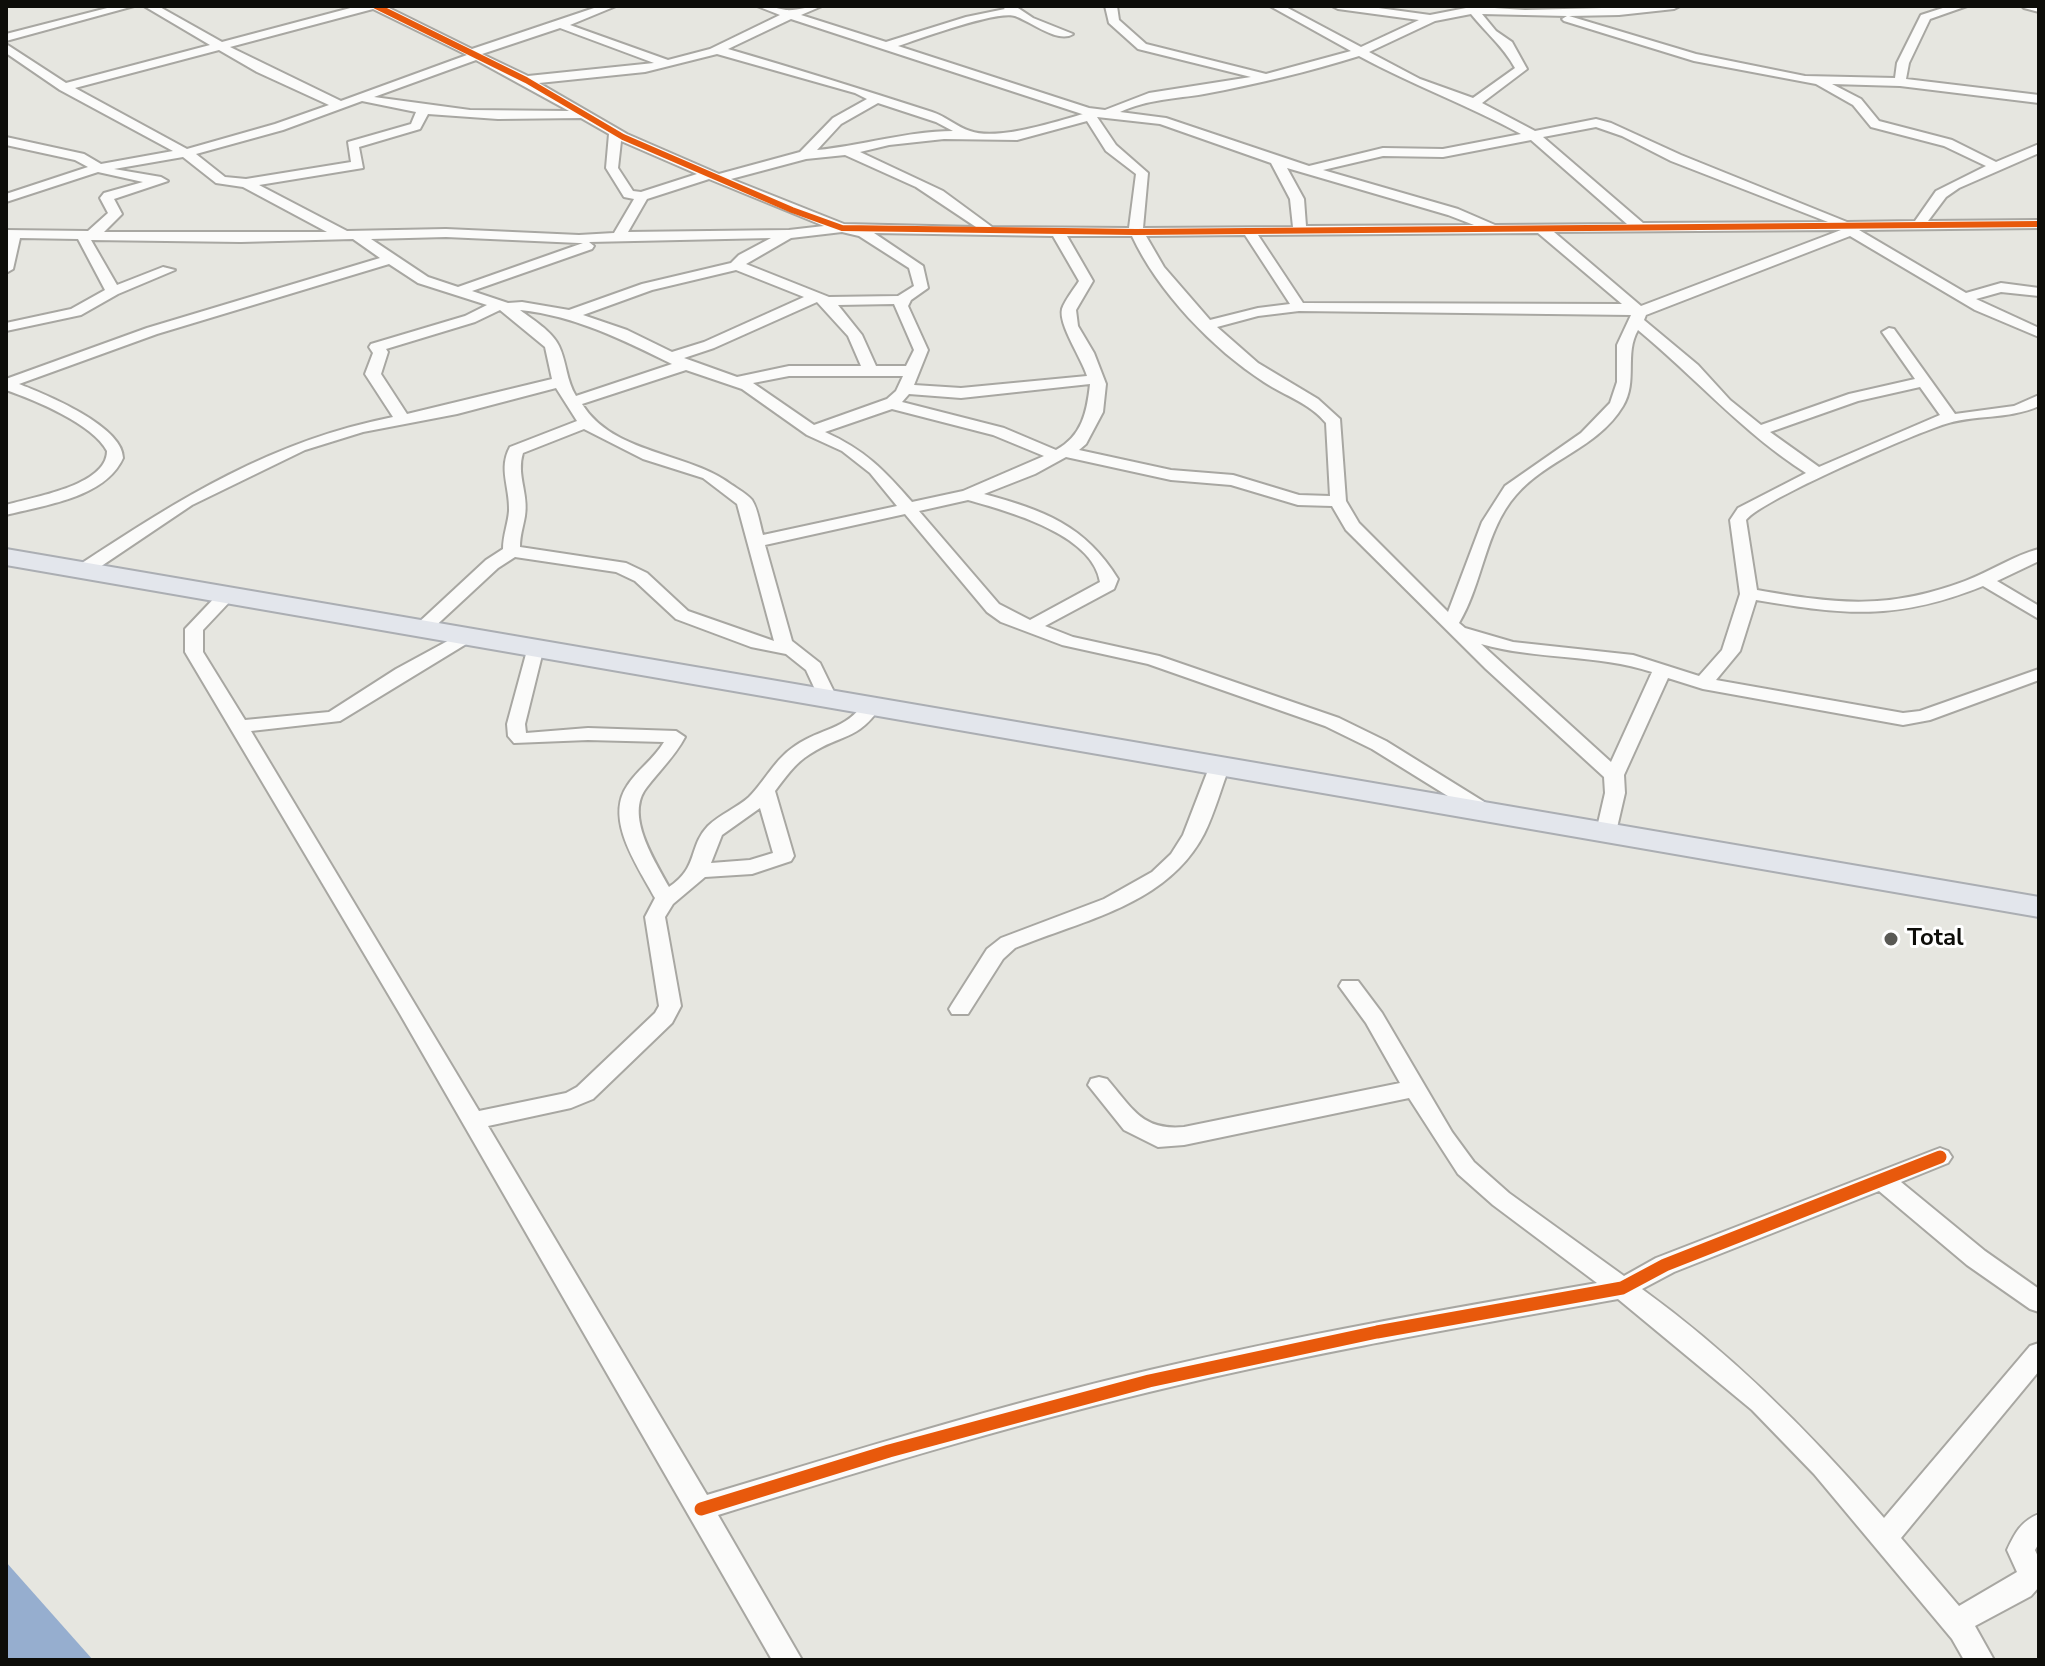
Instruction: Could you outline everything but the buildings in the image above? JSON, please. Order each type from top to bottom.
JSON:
[{"type":"highway","points":[[6,557],[2039,907]]},
{"type":"street","points":[[6,38],[128,6]]},
{"type":"street","points":[[150,6],[217,45],[340,105]]},
{"type":"street","points":[[6,198],[98,168],[186,153],[279,127],[610,6]]},
{"type":"street","points":[[763,6],[1089,113],[1111,148],[1137,168],[1144,179],[1134,209],[1136,232],[1152,260],[1207,325],[1269,378],[1326,412],[1334,422],[1338,501],[1352,526],[1486,658],[1614,775]]},
{"type":"street","points":[[526,80],[629,73],[667,64],[717,50],[789,13],[816,6]]},
{"type":"street","points":[[1111,6],[1113,21],[1142,47],[1263,77]]},
{"type":"street","points":[[1276,6],[1416,82],[1474,103],[1534,136],[1641,229]]},
{"type":"street","points":[[1338,6],[1432,18],[1472,8],[1545,13],[1619,12],[1674,6]]},
{"type":"street","points":[[1108,113],[1133,101],[1201,91],[1302,70],[1360,52],[1432,18],[1449,6]]},
{"type":"street","points":[[1900,82],[1903,63],[1925,17],[1961,6]]},
{"type":"street","points":[[2028,6],[2039,9]]},
{"type":"street","points":[[64,87],[357,7],[389,9],[526,80],[615,133],[803,214],[864,233],[916,266],[921,288],[904,300],[901,306],[921,350],[904,389],[890,403],[834,419],[813,432]]},
{"type":"street","points":[[886,46],[1011,8],[1029,20],[1067,34]]},
{"type":"street","points":[[1472,8],[1492,33],[1508,44],[1521,69],[1474,103]]},
{"type":"street","points":[[1545,13],[1715,62],[1818,81],[1900,82],[2039,99]]},
{"type":"street","points":[[561,25],[667,64]]},
{"type":"street","points":[[6,48],[64,87],[186,153],[213,176],[246,183],[352,236],[423,280],[503,305],[542,308],[568,315],[622,333],[677,362],[736,382],[813,432],[864,459],[993,608],[1068,641],[1153,660],[1332,722],[1391,752],[1487,812]]},
{"type":"street","points":[[717,50],[859,90],[875,100],[951,123],[969,138]]},
{"type":"street","points":[[1818,81],[1857,102],[1875,124],[1948,143],[1997,167]]},
{"type":"street","points":[[360,97],[423,111],[481,117],[582,114]]},
{"type":"street","points":[[805,155],[837,121],[875,100]]},
{"type":"street","points":[[246,183],[358,165],[352,145],[416,126],[423,111]]},
{"type":"street","points":[[615,133],[612,168],[629,194],[642,196],[805,155],[847,151],[910,137],[1017,136],[1089,113],[1108,113],[1162,121],[1276,160],[1453,212],[1498,230]]},
{"type":"street","points":[[1310,169],[1383,152],[1443,153],[1596,123],[1617,127],[1652,147],[1782,197],[1846,227],[1966,299],[2039,333]]},
{"type":"street","points":[[6,141],[79,157],[98,168],[161,181],[109,196],[107,198],[115,214],[87,235]]},
{"type":"street","points":[[1918,226],[1941,194],[1954,185],[2039,148]]},
{"type":"street","points":[[847,151],[928,187],[961,206],[987,230]]},
{"type":"street","points":[[1276,160],[1297,199],[1300,231]]},
{"type":"street","points":[[454,292],[613,237],[642,196]]},
{"type":"street","points":[[6,269],[10,234],[352,236],[446,233],[550,239],[789,234],[842,228],[1136,232],[2039,224]]},
{"type":"street","points":[[1455,627],[1497,507],[1518,483],[1551,457],[1596,430],[1614,410],[1625,382],[1624,343],[1637,316],[1846,227]]},
{"type":"street","points":[[1543,230],[1693,368],[1725,403],[1786,453],[1818,473]]},
{"type":"street","points":[[1249,231],[1299,307]]},
{"type":"street","points":[[756,542],[968,495],[1078,444],[1095,412],[1098,379],[1071,326],[1069,310],[1086,281],[1058,232]]},
{"type":"street","points":[[568,315],[647,287],[736,266],[744,258],[789,234]]},
{"type":"street","points":[[87,235],[113,291]]},
{"type":"street","points":[[6,385],[56,379],[211,312],[391,259]]},
{"type":"street","points":[[736,266],[821,299],[904,300]]},
{"type":"street","points":[[6,327],[76,312],[113,291],[168,270]]},
{"type":"street","points":[[1966,299],[1986,287],[1996,286],[2039,292]]},
{"type":"street","points":[[573,402],[677,362],[709,345],[821,299]]},
{"type":"street","points":[[821,299],[855,335],[871,373]]},
{"type":"street","points":[[503,305],[543,335],[552,346],[560,382],[586,423],[649,456],[709,475],[725,484],[745,502],[784,643],[814,667],[828,698]]},
{"type":"street","points":[[402,418],[375,381],[374,364],[381,352],[376,347],[470,319],[503,305]]},
{"type":"street","points":[[1207,325],[1258,312],[1299,307],[1618,308],[1637,316]]},
{"type":"street","points":[[1889,332],[1950,418]]},
{"type":"street","points":[[736,382],[789,371],[910,371]]},
{"type":"street","points":[[56,379],[62,406]]},
{"type":"street","points":[[904,389],[961,393],[1098,379]]},
{"type":"street","points":[[85,569],[186,502],[256,466],[324,438],[402,418],[457,409],[560,382]]},
{"type":"street","points":[[1759,431],[1854,397],[1923,382]]},
{"type":"street","points":[[6,385],[62,406],[110,437],[115,450],[114,461],[100,477],[79,488],[6,510]]},
{"type":"street","points":[[1703,683],[1731,651],[1749,594],[1738,520],[1755,504],[1818,473],[1950,418],[2017,410],[2039,400]]},
{"type":"street","points":[[890,403],[938,418],[998,431],[1062,454],[1171,475],[1233,480],[1298,500],[1338,501]]},
{"type":"street","points":[[512,551],[511,532],[517,503],[511,465],[516,450],[586,423]]},
{"type":"street","points":[[968,495],[1036,514],[1085,544],[1105,570],[1108,585],[1031,627]]},
{"type":"street","points":[[423,628],[492,564],[512,551],[620,567],[641,577],[682,615],[757,643],[790,649]]},
{"type":"street","points":[[1749,594],[1846,609],[1898,604],[1986,581],[2039,554]]},
{"type":"street","points":[[1986,581],[2039,614]]},
{"type":"street","points":[[227,595],[194,629],[194,652],[788,1660]]},
{"type":"street","points":[[1455,627],[1512,647],[1633,660],[1703,683],[1903,719],[1923,716],[2039,674]]},
{"type":"street","points":[[237,727],[333,717],[410,668],[472,635]]},
{"type":"street","points":[[535,647],[516,724],[517,736],[521,739],[588,734],[676,737],[655,769],[635,787],[628,799],[628,818],[665,898]]},
{"type":"street","points":[[1486,658],[1512,647]]},
{"type":"street","points":[[1606,832],[1615,793],[1614,775],[1662,671]]},
{"type":"street","points":[[473,1121],[571,1100],[585,1093],[664,1018],[670,1006],[655,917],[658,907],[699,871],[710,837],[718,827],[744,812],[792,758],[805,749],[852,730],[863,721],[873,705]]},
{"type":"street","points":[[960,1009],[995,954],[1008,943],[1115,902],[1147,884],[1176,861],[1193,836],[1220,765]]},
{"type":"street","points":[[699,871],[752,867],[784,856],[765,791]]},
{"type":"street","points":[[1350,986],[1374,1018],[1444,1138],[1466,1168],[1501,1199],[1622,1288],[1792,1431],[1956,1622],[1980,1660]]},
{"type":"street","points":[[1099,1085],[1132,1124],[1158,1138],[1184,1136],[1415,1088]]},
{"type":"street","points":[[701,1509],[889,1451],[1149,1381],[1377,1332],[1622,1288],[1665,1265],[1940,1157]]},
{"type":"street","points":[[1884,1181],[1976,1258],[2039,1302]]},
{"type":"street","points":[[1884,1538],[2036,1362]]},
{"type":"street","points":[[1956,1622],[2027,1581],[2032,1575],[2021,1550],[2027,1537],[2039,1526]]},
{"type":"water","points":[[6,1562],[93,1660],[6,1660]]},
{"type":"cycle path","points":[[376,6],[526,80],[623,137],[792,210],[842,228],[1136,232],[2039,224]]},
{"type":"cycle path","points":[[701,1509],[889,1451],[1149,1381],[1377,1332],[1622,1288],[1665,1265],[1940,1157]]},
{"type":"place","name":"Total","points":[[1891,939]]}]
